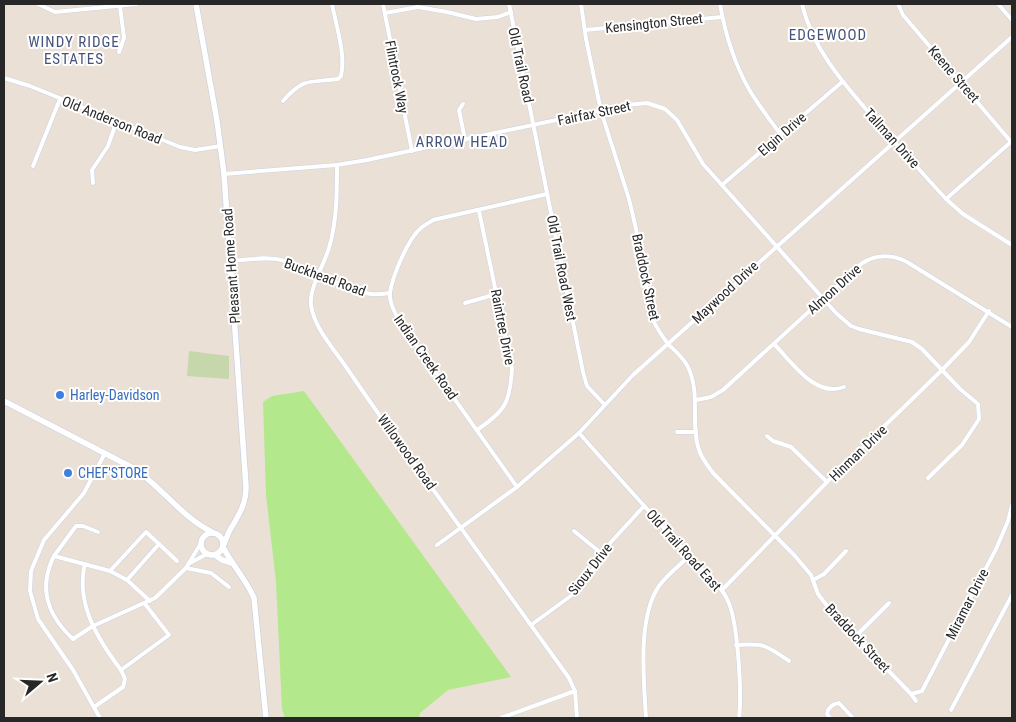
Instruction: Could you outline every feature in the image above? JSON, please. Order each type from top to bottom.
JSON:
[{"type":"street","points":[[38,4],[55,12],[137,4]]},
{"type":"street","name":"Pleasant Home Road","points":[[196,4],[221,146],[224,174],[246,496],[241,514],[231,527],[224,545]]},
{"type":"street","points":[[283,101],[300,84],[309,81],[338,79],[341,76],[343,66],[332,4]]},
{"type":"street","name":"Flintrock Way","points":[[383,4],[412,151]]},
{"type":"street","name":"Old Trail Road","points":[[509,4],[534,125]]},
{"type":"street","name":"Braddock Street","points":[[581,4],[601,110],[629,199],[652,318],[657,328],[688,366],[696,400],[696,432],[699,449],[705,462],[713,473],[795,556],[813,580],[818,594],[855,637],[916,701]]},
{"type":"street","points":[[720,4],[735,56],[750,90],[781,135]]},
{"type":"street","name":"Tallman Drive","points":[[802,4],[810,30],[817,44],[842,82],[946,199],[963,214],[1012,246]]},
{"type":"street","name":"Keene Street","points":[[898,4],[903,15],[1012,142]]},
{"type":"street","points":[[998,4],[1012,20]]},
{"type":"street","points":[[119,52],[124,38],[120,6]]},
{"type":"street","points":[[385,13],[418,7],[476,19],[498,17],[511,12]]},
{"type":"street","name":"Kensington Street","points":[[585,30],[722,16]]},
{"type":"street","name":"Maywood Drive","points":[[437,544],[518,487],[578,433],[633,374],[669,344],[776,246],[1012,37]]},
{"type":"street","name":"Old Anderson Road","points":[[4,78],[30,86],[116,123],[187,149],[195,150],[221,146]]},
{"type":"street","name":"Elgin Drive","points":[[722,185],[842,82]]},
{"type":"street","points":[[32,166],[60,99]]},
{"type":"street","name":"Fairfax Street","points":[[224,174],[337,166],[627,105],[647,103],[665,109],[677,120],[703,164],[836,314],[851,326],[912,342],[922,349],[960,389],[978,404],[979,419],[962,445],[928,478]]},
{"type":"street","points":[[463,104],[460,110],[465,140]]},
{"type":"street","points":[[93,183],[92,170],[108,146],[116,123]]},
{"type":"street","name":"Old Trail Road West","points":[[534,125],[583,372],[588,386],[604,404]]},
{"type":"street","points":[[946,199],[1012,142]]},
{"type":"street","name":"Willowood Road","points":[[337,166],[335,222],[328,249],[318,273],[311,303],[313,316],[326,338],[569,678],[575,691],[577,718]]},
{"type":"street","points":[[390,294],[409,241],[420,229],[433,220],[547,194]]},
{"type":"street","name":"Raintree Drive","points":[[477,430],[493,419],[504,407],[511,391],[512,369],[479,210]]},
{"type":"street","name":"Almon Drive","points":[[696,400],[711,397],[723,390],[861,264],[877,256],[890,256],[907,262],[1012,327]]},
{"type":"street","name":"Buckhead Road","points":[[231,261],[267,258],[281,260],[318,273],[353,289],[372,294],[390,294]]},
{"type":"street","name":"Indian Creek Road","points":[[390,294],[393,309],[407,332],[518,487]]},
{"type":"street","points":[[465,303],[497,294]]},
{"type":"street","name":"Hinman Drive","points":[[722,590],[827,482],[969,342],[988,312]]},
{"type":"street","points":[[774,344],[804,376],[817,385],[835,390],[844,387]]},
{"type":"street","points":[[4,402],[124,462],[144,475],[196,524],[221,536],[232,563],[248,585],[254,598],[266,718]]},
{"type":"street","points":[[677,432],[696,432]]},
{"type":"street","name":"Old Trail Road East","points":[[578,433],[722,590],[729,602],[734,618],[741,704],[739,718]]},
{"type":"street","points":[[768,436],[773,441],[787,445],[795,450],[827,482]]},
{"type":"street","points":[[100,718],[73,670],[38,619],[33,605],[31,571],[44,540],[84,493],[105,453]]},
{"type":"street","name":"Miramar Drive","points":[[911,694],[922,690],[996,549],[1008,521],[1012,505]]},
{"type":"street","name":"Sioux Drive","points":[[531,625],[572,595],[595,567],[601,553],[644,506]]},
{"type":"street","points":[[196,524],[202,548],[207,554]]},
{"type":"street","points":[[98,532],[84,526],[76,526],[48,567],[46,587],[48,602],[54,616],[64,631],[73,639],[92,627],[150,601],[165,590],[187,566],[205,535],[231,527]]},
{"type":"street","points":[[110,571],[146,532],[177,560]]},
{"type":"street","points":[[574,532],[601,553]]},
{"type":"street","points":[[127,580],[159,544]]},
{"type":"street","points":[[215,555],[221,551],[224,545]]},
{"type":"street","points":[[813,580],[824,574],[846,551]]},
{"type":"street","points":[[187,566],[207,554],[215,555],[222,560],[232,563]]},
{"type":"street","points":[[54,556],[110,571],[127,580],[150,601]]},
{"type":"street","points":[[646,718],[643,662],[645,628],[659,587],[689,556]]},
{"type":"street","points":[[85,564],[82,583],[92,627],[125,679],[123,687],[94,707]]},
{"type":"street","points":[[187,566],[211,573],[229,587]]},
{"type":"street","points":[[951,710],[1012,595]]},
{"type":"street","points":[[855,637],[889,603]]},
{"type":"street","points":[[121,670],[169,635],[145,604]]},
{"type":"street","points":[[736,645],[756,644],[770,648],[789,661]]},
{"type":"street","points":[[501,718],[575,691]]},
{"type":"street","points":[[830,718],[826,714],[828,710],[839,703],[853,718]]},
{"type":"green space","points":[[189,351],[229,356],[229,379],[187,376]]},
{"type":"green space","points":[[304,391],[511,677],[448,690],[420,713],[419,718],[285,718],[282,709],[276,582],[266,495],[263,402],[272,396]]},
{"type":"place","name":"Harley-Davidson","points":[[60,395]]},
{"type":"place","name":"CHEF'STORE","points":[[68,473]]},
{"type":"district","name":"EDGEWOOD","points":[[828,35]]},
{"type":"district","name":"WINDY RIDGE ESTATES","points":[[74,50]]},
{"type":"district","name":"ARROW HEAD","points":[[462,142]]}]
